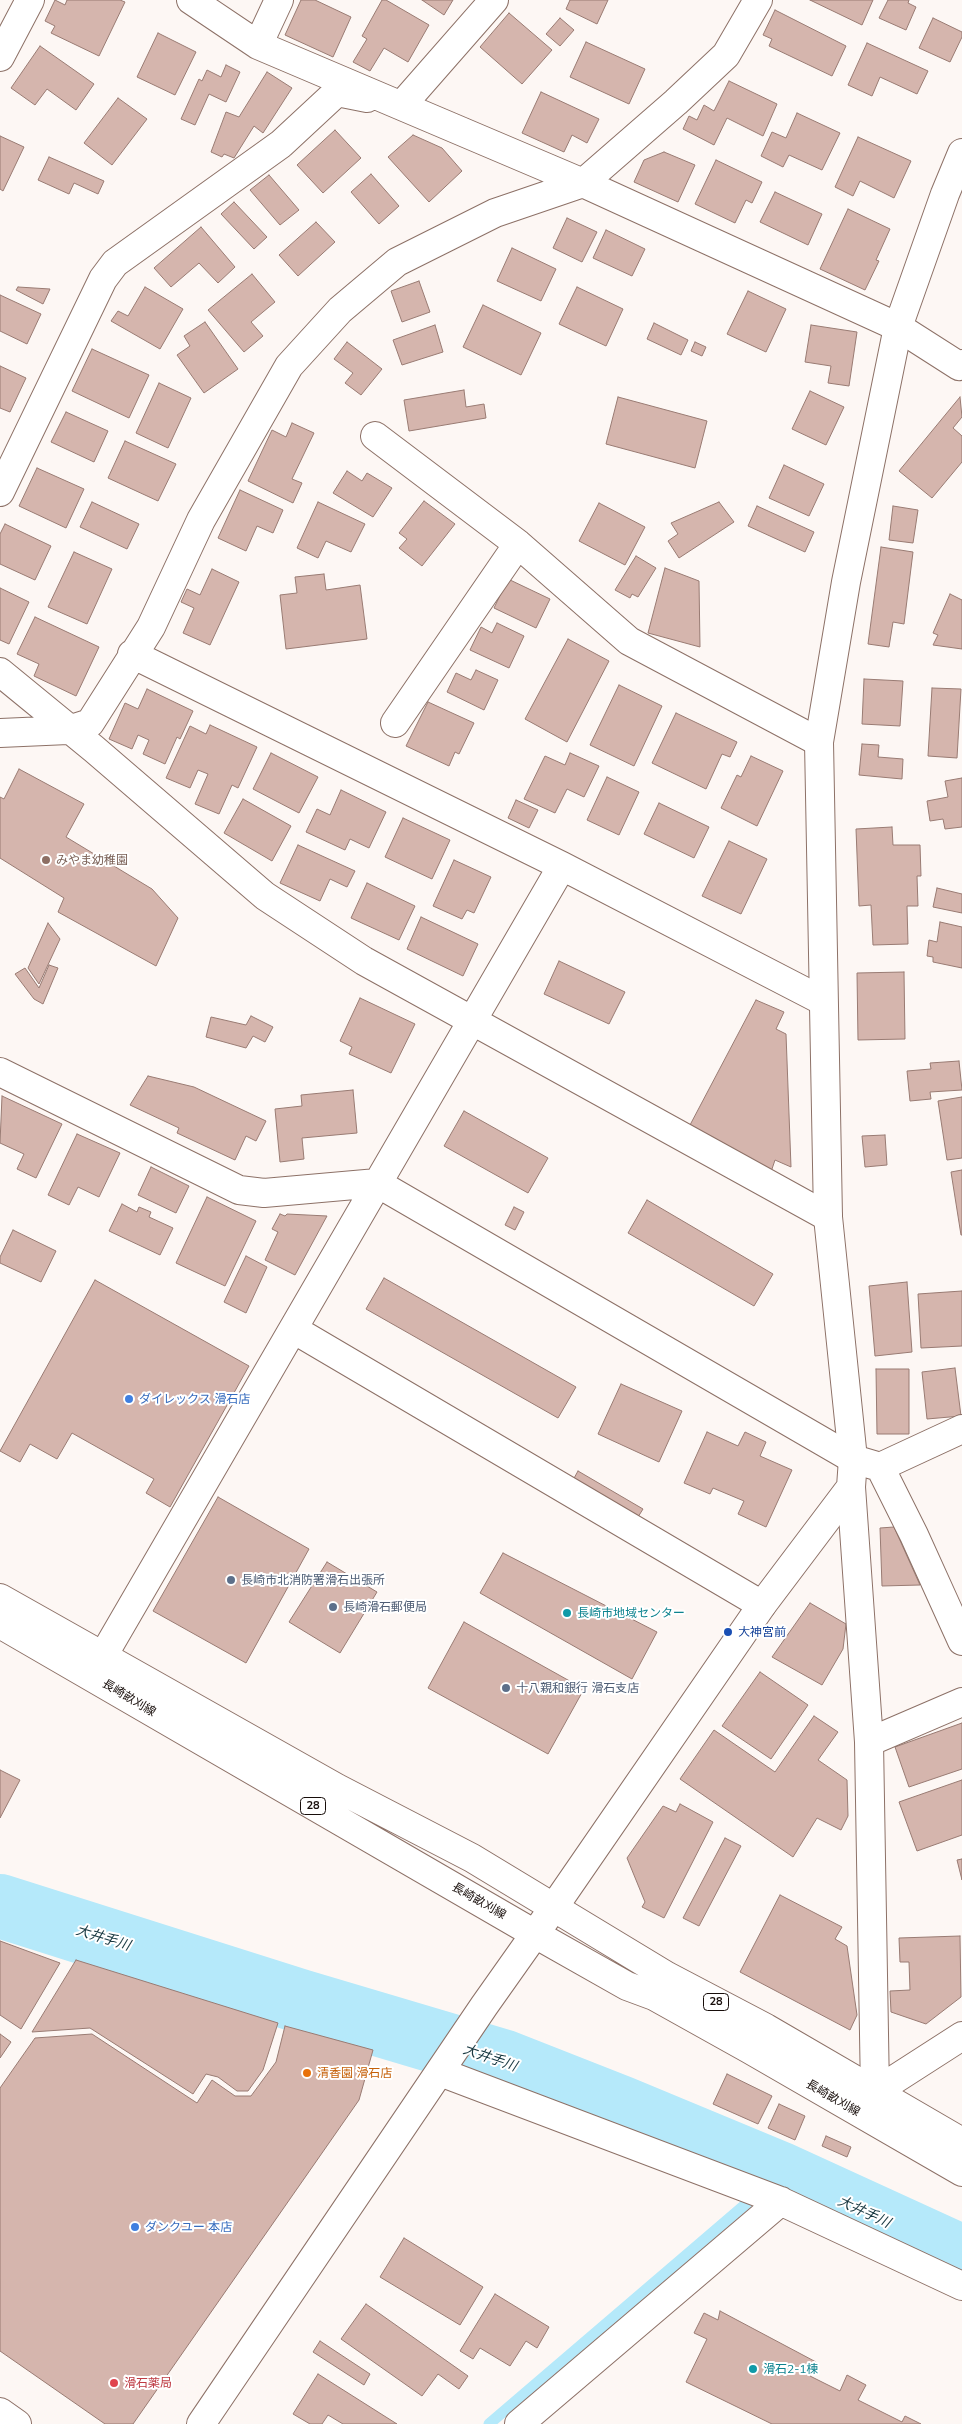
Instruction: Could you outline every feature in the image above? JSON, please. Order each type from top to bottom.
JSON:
[{"type":"street","points":[[0,57],[30,0]]},
{"type":"street","points":[[191,0],[258,45],[583,183],[898,327],[959,366],[962,364]]},
{"type":"street","points":[[258,45],[279,0]]},
{"type":"street","points":[[402,105],[494,0]]},
{"type":"street","points":[[0,733],[68,730],[90,723],[121,677],[132,654],[151,627],[201,520],[289,366],[340,310],[397,262],[495,213],[583,183],[676,102],[726,55],[758,0]]},
{"type":"street","points":[[0,492],[103,279],[116,263],[281,144],[337,92],[402,105]]},
{"type":"street","points":[[875,2092],[869,1742],[851,1487],[853,1460],[828,1217],[822,1001],[819,742],[846,582],[898,327],[945,194],[962,153]]},
{"type":"street","points":[[375,436],[518,544],[629,641],[819,742]]},
{"type":"street","points":[[395,723],[518,544]]},
{"type":"street","points":[[132,654],[562,866],[822,1001]]},
{"type":"street","points":[[0,672],[68,730],[94,749],[265,896],[364,962],[828,1217]]},
{"type":"street","points":[[103,1656],[562,866]]},
{"type":"street","points":[[0,1072],[239,1190],[264,1193],[377,1183],[853,1460],[880,1467],[962,1429]]},
{"type":"street","points":[[293,1329],[762,1605]]},
{"type":"street","points":[[880,1467],[914,1535],[962,1641]]},
{"type":"street","points":[[201,2424],[484,2006],[762,1605],[851,1487]]},
{"type":"street","name":"長崎畝刈線","points":[[0,1598],[337,1788],[464,1854],[667,1976],[766,2028],[962,2142]]},
{"type":"street","name":"長崎畝刈線","points":[[0,1624],[535,1934],[627,1986],[654,1996],[962,2172]]},
{"type":"street","points":[[869,1742],[962,1702]]},
{"type":"street","points":[[875,2092],[962,2036]]},
{"type":"street","points":[[440,2072],[780,2201],[962,2286]]},
{"type":"street","points":[[519,2424],[780,2201]]},
{"type":"street","points":[[0,2412],[17,2424]]},
{"type":"building","points":[[55,0],[65,5],[67,0],[120,0],[125,2],[99,56],[51,33],[55,26],[45,21]]},
{"type":"building","points":[[301,0],[315,0],[351,17],[333,57],[285,35]]},
{"type":"building","points":[[382,0],[386,0],[429,25],[408,62],[384,48],[370,71],[353,62],[367,39],[362,36]]},
{"type":"building","points":[[422,0],[453,0],[444,15]]},
{"type":"building","points":[[570,0],[608,0],[597,24],[566,9]]},
{"type":"building","points":[[810,0],[873,0],[862,25]]},
{"type":"building","points":[[888,0],[909,0],[908,3],[916,7],[906,30],[879,18]]},
{"type":"building","points":[[775,10],[846,46],[832,76],[769,46],[772,39],[763,35]]},
{"type":"building","points":[[509,13],[552,50],[522,84],[480,47]]},
{"type":"building","points":[[560,18],[574,30],[560,46],[546,34]]},
{"type":"building","points":[[933,18],[962,32],[962,37],[950,62],[919,48]]},
{"type":"building","points":[[158,33],[196,52],[175,95],[137,77]]},
{"type":"building","points":[[586,42],[645,69],[629,104],[570,77]]},
{"type":"building","points":[[867,43],[928,71],[917,94],[880,77],[872,96],[848,85]]},
{"type":"building","points":[[40,46],[94,84],[76,110],[47,89],[35,105],[11,88]]},
{"type":"building","points":[[226,65],[240,72],[226,102],[209,94],[195,125],[181,119],[199,79],[202,81],[207,70],[221,77]]},
{"type":"building","points":[[267,72],[292,88],[263,133],[254,126],[234,158],[224,154],[222,157],[211,152],[226,112],[239,117]]},
{"type":"building","points":[[729,81],[777,104],[763,136],[727,118],[714,145],[683,129],[689,116],[697,120],[704,105],[714,111]]},
{"type":"building","points":[[541,92],[599,119],[587,143],[572,135],[564,152],[522,133]]},
{"type":"building","points":[[118,98],[147,119],[112,165],[84,143]]},
{"type":"building","points":[[797,113],[840,133],[822,170],[789,155],[783,167],[761,156],[772,132],[786,138]]},
{"type":"building","points":[[335,130],[361,158],[323,193],[297,165]]},
{"type":"building","points":[[413,135],[442,148],[462,171],[429,202],[388,157]]},
{"type":"building","points":[[0,136],[24,147],[3,191],[0,189]]},
{"type":"building","points":[[858,137],[911,161],[894,198],[860,181],[853,196],[835,187]]},
{"type":"building","points":[[664,152],[695,165],[678,202],[634,182],[644,160]]},
{"type":"building","points":[[49,157],[104,181],[98,194],[74,183],[69,194],[38,180]]},
{"type":"building","points":[[716,160],[762,182],[752,203],[746,200],[735,223],[695,204]]},
{"type":"building","points":[[371,174],[399,206],[379,224],[351,192]]},
{"type":"building","points":[[269,175],[299,210],[280,225],[250,190]]},
{"type":"building","points":[[775,192],[822,214],[808,245],[760,222]]},
{"type":"building","points":[[234,202],[267,237],[254,249],[221,214]]},
{"type":"building","points":[[848,209],[890,229],[876,260],[879,261],[865,290],[820,269]]},
{"type":"building","points":[[567,218],[597,232],[582,262],[553,248]]},
{"type":"building","points":[[316,222],[335,242],[298,276],[279,255]]},
{"type":"building","points":[[201,227],[235,267],[218,283],[199,263],[171,287],[154,268]]},
{"type":"building","points":[[606,230],[645,249],[632,276],[593,258]]},
{"type":"building","points":[[512,248],[556,269],[541,301],[497,281]]},
{"type":"building","points":[[252,274],[275,302],[251,322],[263,336],[244,352],[208,310]]},
{"type":"building","points":[[419,281],[430,312],[402,322],[391,291]]},
{"type":"building","points":[[18,287],[50,289],[43,304],[16,290]]},
{"type":"building","points":[[145,287],[183,309],[160,349],[111,321],[118,311],[128,316]]},
{"type":"building","points":[[577,287],[623,309],[606,346],[559,324]]},
{"type":"building","points":[[748,291],[786,309],[766,352],[727,334]]},
{"type":"building","points":[[0,295],[41,314],[27,344],[0,331]]},
{"type":"building","points":[[483,305],[541,333],[521,375],[463,347]]},
{"type":"building","points":[[205,322],[238,369],[204,393],[177,355],[190,346],[184,336]]},
{"type":"building","points":[[654,323],[688,340],[681,355],[647,339]]},
{"type":"building","points":[[435,325],[443,352],[402,365],[393,340]]},
{"type":"building","points":[[811,325],[857,332],[849,386],[828,383],[831,366],[805,362]]},
{"type":"building","points":[[347,342],[382,369],[361,395],[345,383],[353,373],[334,359]]},
{"type":"building","points":[[695,342],[706,347],[702,356],[691,351]]},
{"type":"building","points":[[92,349],[149,375],[129,418],[72,391]]},
{"type":"building","points":[[0,366],[26,378],[10,412],[0,408]]},
{"type":"building","points":[[159,383],[191,398],[168,448],[136,433]]},
{"type":"building","points":[[464,390],[466,407],[484,404],[486,418],[409,431],[404,400]]},
{"type":"building","points":[[810,391],[844,407],[826,445],[792,429]]},
{"type":"building","points":[[618,397],[707,421],[695,468],[606,444]]},
{"type":"building","points":[[960,397],[962,417],[953,428],[962,436],[962,462],[932,498],[899,471]]},
{"type":"building","points":[[66,412],[108,431],[94,462],[51,442]]},
{"type":"building","points":[[292,423],[314,433],[292,479],[302,483],[293,503],[248,481],[272,430],[286,437]]},
{"type":"building","points":[[125,441],[176,464],[158,501],[108,478]]},
{"type":"building","points":[[784,465],[824,484],[809,516],[769,498]]},
{"type":"building","points":[[37,468],[84,489],[66,528],[19,506]]},
{"type":"building","points":[[347,471],[362,481],[367,473],[392,488],[373,517],[333,493]]},
{"type":"building","points":[[240,490],[283,510],[273,533],[257,526],[246,551],[218,538]]},
{"type":"building","points":[[424,501],[455,524],[422,566],[399,548],[407,539],[399,533]]},
{"type":"building","points":[[92,502],[139,524],[127,549],[80,527]]},
{"type":"building","points":[[318,502],[365,524],[351,552],[326,541],[318,558],[297,548]]},
{"type":"building","points":[[719,502],[734,522],[679,558],[668,541],[678,534],[671,523]]},
{"type":"building","points":[[599,503],[645,527],[625,565],[579,541]]},
{"type":"building","points":[[757,506],[814,532],[805,552],[748,526]]},
{"type":"building","points":[[893,506],[918,510],[913,543],[889,540]]},
{"type":"building","points":[[5,524],[51,546],[35,580],[0,564],[0,534]]},
{"type":"building","points":[[881,547],[913,552],[904,624],[893,622],[889,647],[868,644]]},
{"type":"building","points":[[74,552],[112,569],[87,624],[48,607]]},
{"type":"building","points":[[636,556],[656,568],[638,597],[632,594],[630,598],[615,590]]},
{"type":"building","points":[[665,568],[699,581],[700,647],[648,633]]},
{"type":"building","points":[[212,569],[239,582],[210,645],[183,633],[194,608],[181,602],[187,589],[200,595]]},
{"type":"building","points":[[324,574],[326,590],[360,585],[367,639],[286,649],[280,595],[297,593],[295,577]]},
{"type":"building","points":[[508,579],[550,599],[536,628],[494,608]]},
{"type":"building","points":[[0,588],[29,602],[9,644],[0,640]]},
{"type":"building","points":[[950,594],[962,600],[962,649],[933,645],[938,635],[933,633]]},
{"type":"building","points":[[35,617],[99,647],[76,696],[34,676],[39,664],[17,654]]},
{"type":"building","points":[[497,623],[524,636],[509,668],[470,650],[481,627],[492,633]]},
{"type":"building","points":[[568,639],[609,661],[567,742],[525,719]]},
{"type":"building","points":[[476,670],[498,680],[484,710],[447,692],[456,673],[471,680]]},
{"type":"building","points":[[864,679],[903,681],[900,726],[862,724]]},
{"type":"building","points":[[619,685],[662,706],[634,766],[590,745]]},
{"type":"building","points":[[932,688],[961,689],[957,758],[928,756]]},
{"type":"building","points":[[147,689],[193,711],[180,739],[177,737],[165,764],[143,754],[149,740],[138,735],[132,749],[109,739],[125,703],[138,709]]},
{"type":"building","points":[[428,702],[474,723],[459,754],[455,752],[449,766],[406,746]]},
{"type":"building","points":[[676,713],[737,742],[730,757],[722,754],[706,789],[652,763]]},
{"type":"building","points":[[210,725],[257,747],[238,788],[232,785],[219,814],[195,804],[208,774],[198,770],[190,788],[166,778],[190,726],[206,734]]},
{"type":"building","points":[[862,744],[879,745],[878,757],[903,759],[902,779],[859,775]]},
{"type":"building","points":[[271,753],[318,777],[299,813],[253,789]]},
{"type":"building","points":[[570,753],[599,766],[584,797],[567,789],[555,813],[524,799],[545,756],[565,765]]},
{"type":"building","points":[[751,756],[783,771],[757,826],[721,808],[737,775],[741,777]]},
{"type":"building","points":[[19,769],[84,804],[66,837],[152,889],[178,918],[156,966],[58,912],[64,898],[0,858],[0,797],[4,799]]},
{"type":"building","points":[[607,777],[639,792],[619,835],[587,820]]},
{"type":"building","points":[[962,778],[962,827],[945,829],[943,819],[930,821],[927,801],[948,797],[945,781]]},
{"type":"building","points":[[341,790],[386,812],[369,848],[350,839],[345,850],[306,832],[317,809],[330,815]]},
{"type":"building","points":[[243,799],[291,826],[272,861],[224,833]]},
{"type":"building","points":[[516,800],[538,810],[529,828],[508,818]]},
{"type":"building","points":[[659,803],[709,827],[694,858],[644,834]]},
{"type":"building","points":[[403,818],[450,840],[432,879],[385,857]]},
{"type":"building","points":[[892,827],[893,845],[920,845],[921,876],[917,876],[918,906],[907,906],[908,944],[873,945],[871,905],[859,906],[856,829]]},
{"type":"building","points":[[729,841],[767,859],[741,914],[702,896]]},
{"type":"building","points":[[298,845],[355,871],[347,887],[330,879],[320,901],[280,883]]},
{"type":"building","points":[[454,860],[491,877],[474,913],[467,910],[462,919],[433,906]]},
{"type":"building","points":[[367,883],[415,906],[399,940],[351,918]]},
{"type":"building","points":[[937,888],[962,894],[962,913],[933,907]]},
{"type":"building","points":[[421,917],[478,944],[463,976],[407,949]]},
{"type":"building","points":[[940,922],[962,927],[962,968],[933,962],[933,957],[927,956],[929,940],[937,942]]},
{"type":"building","points":[[48,923],[60,939],[39,984],[28,968]]},
{"type":"building","points":[[559,961],[625,992],[609,1024],[544,994]]},
{"type":"building","points":[[49,965],[58,968],[43,1004],[34,999],[15,974],[25,968],[39,988]]},
{"type":"building","points":[[904,972],[905,1039],[858,1040],[857,973]]},
{"type":"building","points":[[360,998],[415,1024],[391,1073],[349,1054],[352,1047],[340,1041]]},
{"type":"building","points":[[756,1000],[784,1012],[776,1029],[786,1034],[791,1167],[775,1160],[771,1172],[690,1125]]},
{"type":"building","points":[[251,1016],[273,1027],[265,1042],[253,1036],[246,1048],[206,1037],[211,1017],[246,1025]]},
{"type":"building","points":[[959,1061],[962,1090],[930,1092],[931,1099],[910,1101],[907,1071],[931,1069],[930,1063]]},
{"type":"building","points":[[148,1076],[194,1087],[266,1121],[256,1141],[246,1136],[235,1160],[177,1133],[179,1128],[130,1105]]},
{"type":"building","points":[[353,1090],[357,1133],[302,1138],[304,1159],[280,1162],[275,1109],[302,1106],[301,1095]]},
{"type":"building","points":[[2,1096],[62,1124],[36,1178],[17,1169],[24,1154],[0,1143]]},
{"type":"building","points":[[962,1097],[962,1158],[947,1160],[938,1101]]},
{"type":"building","points":[[464,1111],[548,1158],[528,1193],[444,1146]]},
{"type":"building","points":[[77,1134],[120,1153],[99,1197],[78,1187],[69,1205],[48,1195]]},
{"type":"building","points":[[885,1135],[887,1165],[865,1167],[862,1136]]},
{"type":"building","points":[[151,1167],[189,1186],[176,1213],[138,1195]]},
{"type":"building","points":[[962,1170],[962,1235],[961,1235],[951,1172]]},
{"type":"building","points":[[207,1197],[256,1221],[225,1286],[176,1263]]},
{"type":"building","points":[[647,1200],[773,1274],[754,1306],[628,1233]]},
{"type":"building","points":[[122,1204],[137,1212],[139,1207],[151,1212],[149,1217],[173,1228],[160,1255],[109,1231]]},
{"type":"building","points":[[514,1207],[524,1212],[515,1230],[505,1225]]},
{"type":"building","points":[[280,1214],[285,1216],[287,1214],[327,1216],[295,1275],[265,1260],[278,1232],[272,1229]]},
{"type":"building","points":[[13,1230],[56,1251],[41,1282],[0,1263],[0,1257]]},
{"type":"building","points":[[246,1256],[267,1267],[246,1313],[224,1302]]},
{"type":"building","points":[[384,1278],[576,1387],[558,1418],[366,1309]]},
{"type":"building","name":"ダイレックス 滑石店","points":[[95,1280],[249,1366],[170,1507],[146,1493],[154,1479],[72,1433],[57,1459],[30,1444],[20,1462],[0,1451]]},
{"type":"building","points":[[907,1282],[912,1352],[875,1356],[869,1286]]},
{"type":"building","points":[[962,1291],[962,1346],[921,1348],[918,1294]]},
{"type":"building","points":[[955,1368],[961,1416],[927,1419],[922,1372]]},
{"type":"building","points":[[876,1369],[909,1369],[909,1434],[877,1434]]},
{"type":"building","points":[[621,1384],[682,1411],[659,1462],[598,1434]]},
{"type":"building","points":[[707,1432],[738,1446],[745,1432],[766,1442],[760,1456],[792,1470],[766,1527],[738,1514],[744,1501],[713,1488],[710,1494],[684,1483]]},
{"type":"building","points":[[578,1471],[643,1509],[638,1517],[573,1480]]},
{"type":"building","name":"長崎市北消防署滑石出張所","points":[[218,1497],[309,1549],[246,1663],[153,1611]]},
{"type":"building","points":[[894,1527],[920,1585],[882,1586],[880,1528]]},
{"type":"building","name":"長崎市地域センター","points":[[503,1553],[657,1632],[632,1679],[480,1593]]},
{"type":"building","name":"長崎滑石郵便局","points":[[327,1562],[377,1592],[340,1653],[289,1622]]},
{"type":"building","points":[[810,1603],[846,1624],[843,1649],[822,1685],[772,1657]]},
{"type":"building","name":"十八親和銀行 滑石支店","points":[[464,1622],[584,1689],[548,1754],[428,1688]]},
{"type":"building","points":[[760,1672],[808,1705],[771,1759],[722,1726]]},
{"type":"building","points":[[814,1716],[838,1732],[818,1760],[847,1780],[848,1816],[841,1830],[817,1818],[793,1857],[680,1779],[714,1730],[775,1772]]},
{"type":"building","points":[[962,1723],[962,1769],[909,1787],[895,1747]]},
{"type":"building","points":[[0,1770],[20,1780],[0,1818]]},
{"type":"building","points":[[962,1780],[962,1835],[917,1851],[899,1802]]},
{"type":"building","points":[[680,1804],[713,1822],[664,1918],[642,1907],[645,1902],[627,1858],[663,1806],[676,1812]]},
{"type":"building","points":[[725,1838],[741,1846],[699,1926],[683,1918]]},
{"type":"building","points":[[962,1859],[962,1880],[957,1860]]},
{"type":"building","points":[[780,1895],[842,1927],[835,1939],[847,1946],[857,2015],[850,2030],[740,1972]]},
{"type":"building","points":[[960,1936],[961,1997],[926,2024],[891,2012],[890,1991],[910,1990],[909,1962],[900,1962],[899,1938]]},
{"type":"building","points":[[0,1941],[60,1963],[21,2029],[0,2015]]},
{"type":"building","points":[[76,1960],[278,2023],[263,2070],[248,2091],[237,2091],[218,2077],[206,2074],[193,2094],[90,2028],[32,2032]]},
{"type":"building","name":"ダンクユー 本店","points":[[285,2026],[373,2050],[359,2100],[133,2424],[105,2424],[0,2351],[0,2088],[35,2038],[92,2034],[197,2103],[212,2080],[235,2096],[251,2096],[276,2062]]},
{"type":"building","points":[[0,2034],[11,2042],[0,2058]]},
{"type":"building","points":[[727,2074],[772,2096],[758,2124],[713,2104]]},
{"type":"building","points":[[779,2104],[805,2116],[795,2140],[768,2128]]},
{"type":"building","points":[[826,2136],[851,2147],[847,2157],[822,2146]]},
{"type":"building","points":[[404,2238],[483,2287],[460,2325],[380,2277]]},
{"type":"building","points":[[495,2294],[549,2327],[537,2348],[526,2341],[510,2366],[480,2348],[473,2359],[460,2351]]},
{"type":"building","points":[[366,2304],[468,2376],[459,2389],[438,2374],[422,2396],[341,2339]]},
{"type":"building","name":"滑石2-1棟","points":[[720,2311],[816,2362],[810,2376],[840,2391],[847,2375],[866,2385],[858,2400],[902,2422],[905,2416],[921,2424],[772,2424],[686,2382],[707,2339],[694,2333],[704,2313],[718,2320]]},
{"type":"building","points":[[320,2341],[370,2374],[364,2385],[313,2352]]},
{"type":"building","points":[[318,2374],[397,2424],[343,2424],[328,2415],[322,2424],[310,2424],[293,2414]]},
{"type":"waterway","name":"大井手川","points":[[0,1906],[300,2001],[505,2062],[781,2174],[962,2257]]},
{"type":"waterway","points":[[489,2424],[781,2174]]},
{"type":"place","name":"みやま幼稚園","points":[[46,860]]},
{"type":"place","name":"ダイレックス 滑石店","points":[[129,1399]]},
{"type":"place","name":"長崎市北消防署滑石出張所","points":[[231,1580]]},
{"type":"place","name":"長崎滑石郵便局","points":[[333,1607]]},
{"type":"place","name":"長崎市地域センター","points":[[567,1613]]},
{"type":"place","name":"大神宮前","points":[[728,1632]]},
{"type":"place","name":"十八親和銀行 滑石支店","points":[[506,1688]]},
{"type":"place","name":"清香園 滑石店","points":[[307,2073]]},
{"type":"place","name":"ダンクユー 本店","points":[[135,2227]]},
{"type":"place","name":"滑石2-1棟","points":[[753,2369]]},
{"type":"place","name":"滑石薬局","points":[[114,2383]]}]
